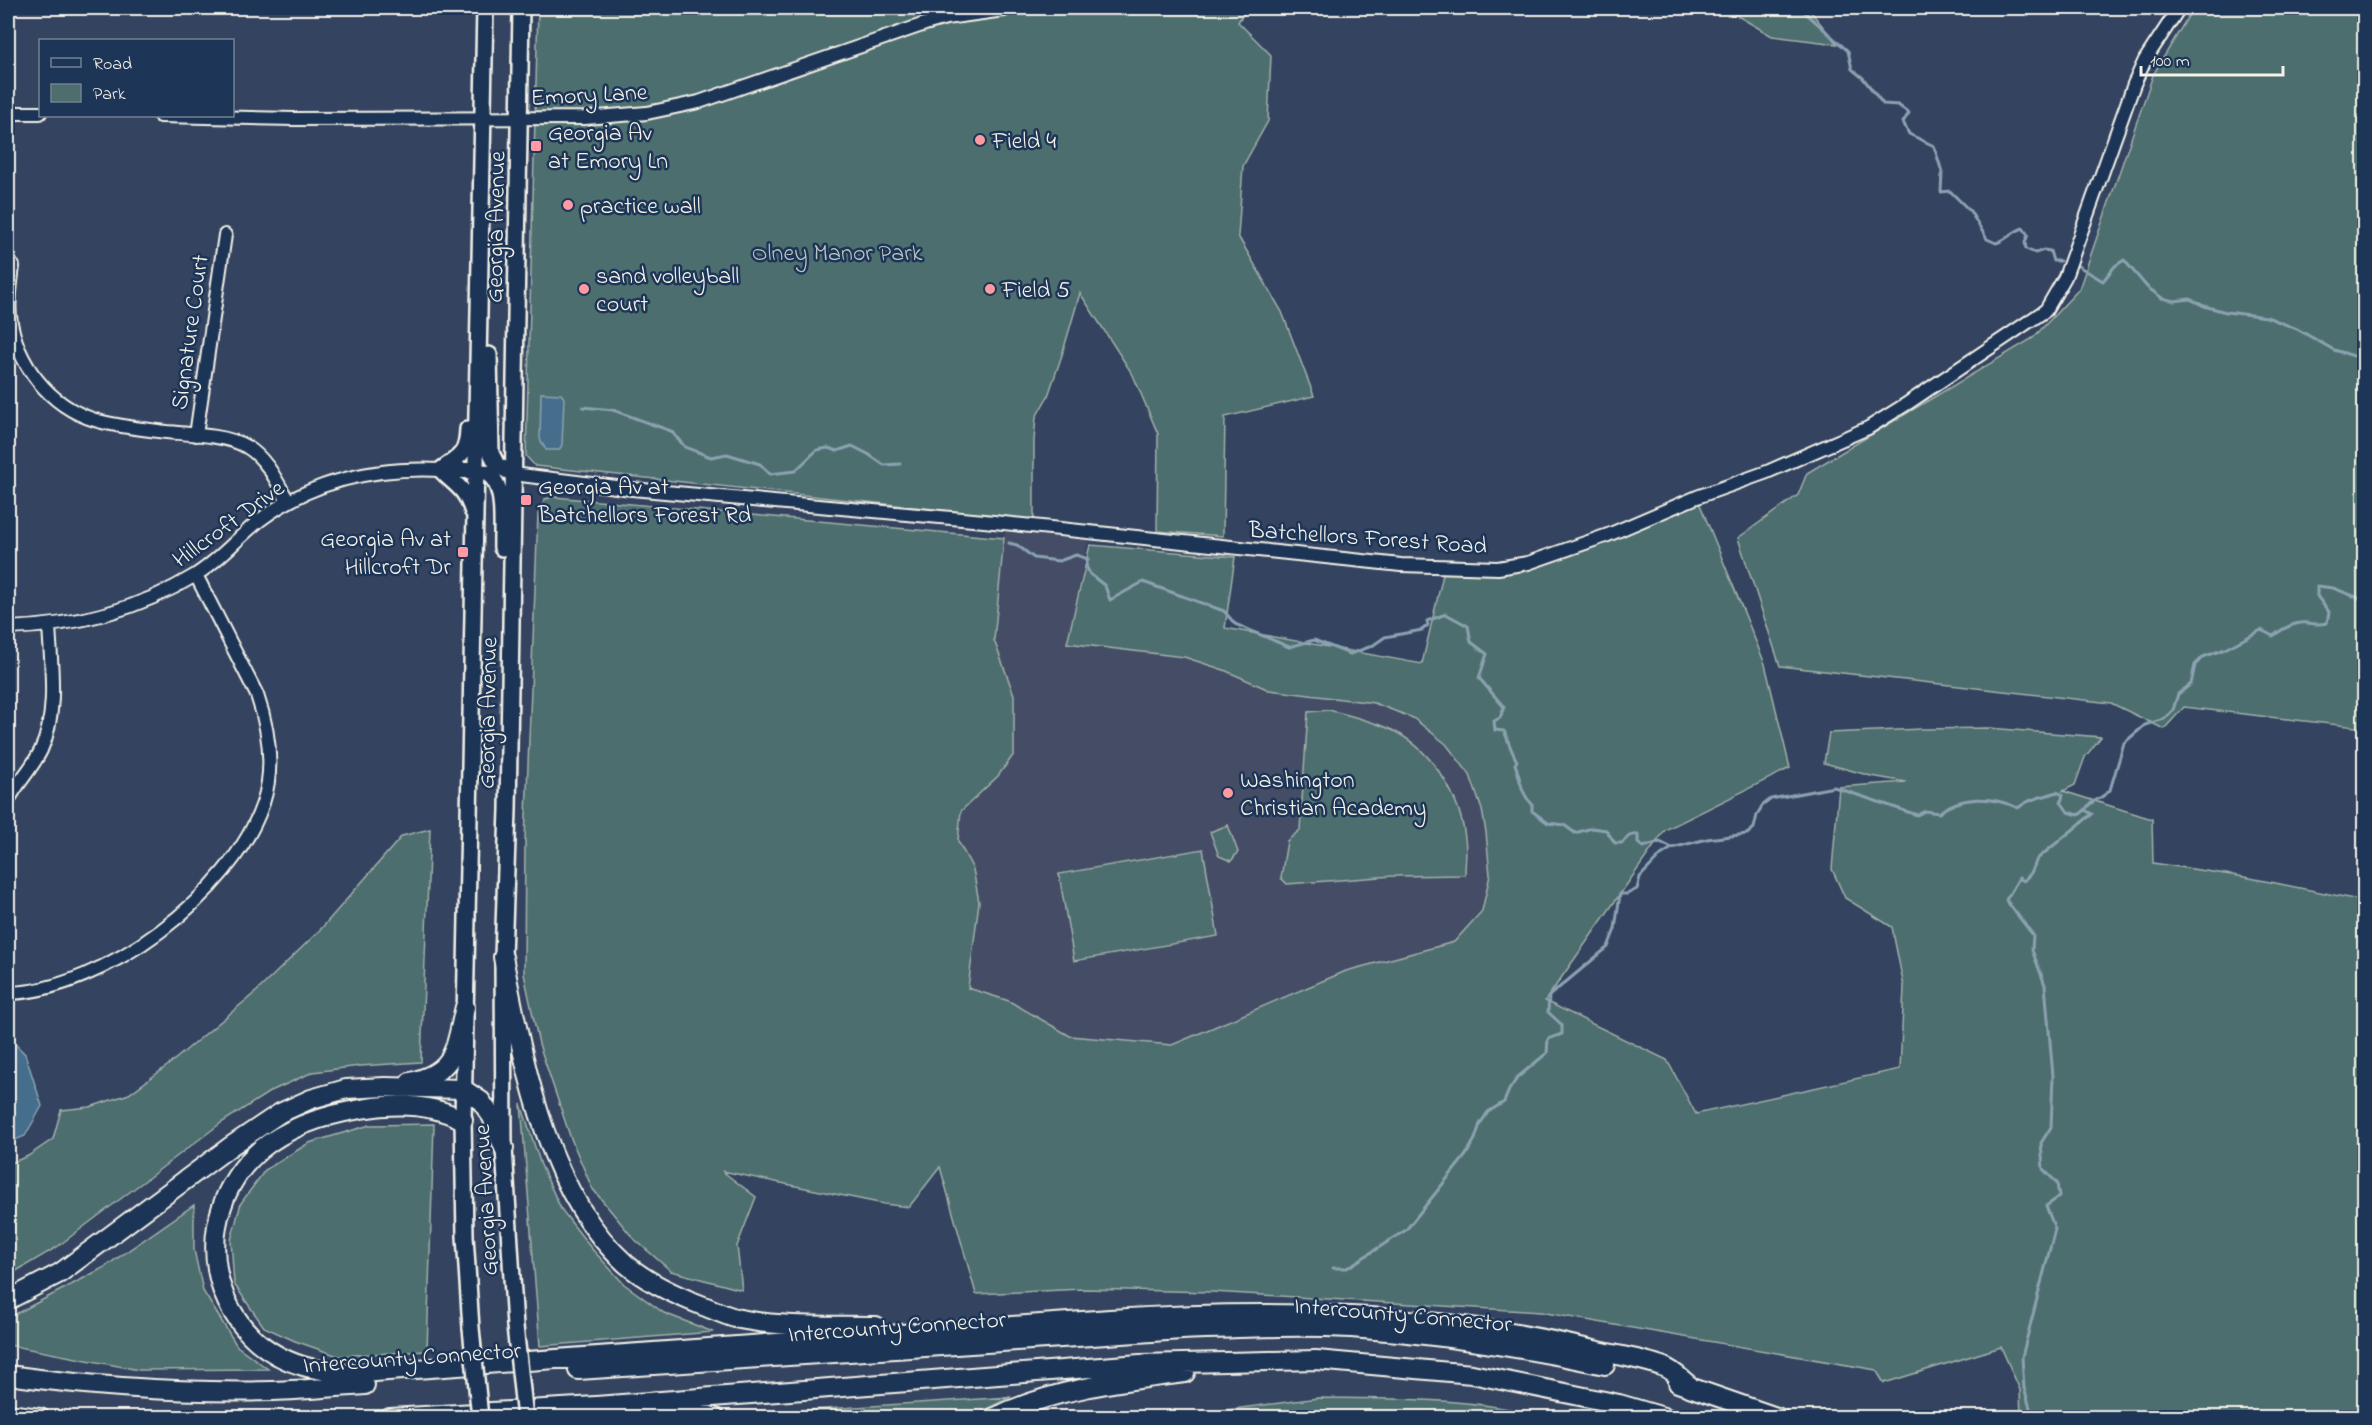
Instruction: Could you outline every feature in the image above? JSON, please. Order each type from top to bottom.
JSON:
[{"type":"highway","points":[[503,957],[529,1084],[551,1142],[572,1193],[600,1235],[626,1264],[658,1287],[735,1318],[788,1324],[892,1326],[961,1331]]},
{"type":"highway","points":[[385,1087],[433,1076],[442,1068],[453,1053],[465,1007]]},
{"type":"highway","points":[[8,1300],[60,1273],[231,1146],[280,1113],[311,1099],[346,1089],[385,1087],[463,1089],[481,1101],[492,1118],[504,1148]]},
{"type":"highway","points":[[463,1120],[446,1111],[422,1106],[372,1107],[329,1114],[294,1128],[261,1150],[240,1172],[225,1197],[216,1225],[215,1257],[220,1287],[231,1312],[249,1333],[269,1350],[302,1366],[347,1374],[1194,1314],[1272,1313],[1375,1317],[1448,1324],[1571,1344],[1666,1368],[1690,1386]]},
{"type":"highway","name":"Intercounty Connector","points":[[8,1375],[92,1386],[274,1391],[1170,1330],[1266,1327],[1350,1328],[1482,1342],[1546,1352],[1690,1386],[1779,1418]]},
{"type":"highway","points":[[390,1418],[619,1404],[1140,1364],[1316,1360],[1472,1374],[1619,1404],[1667,1418]]},
{"type":"highway","points":[[993,1418],[1046,1398],[1098,1384],[1276,1361]]},
{"type":"highway","points":[[559,1418],[662,1411],[704,1414],[715,1418]]},
{"type":"highway","points":[[8,1414],[40,1418]]},
{"type":"main road","name":"Georgia Avenue","points":[[480,1418],[465,1236],[463,1089],[485,8]]},
{"type":"main road","name":"Georgia Avenue","points":[[521,8],[508,810],[503,957],[504,1148],[514,1326],[525,1418]]},
{"type":"main road","points":[[480,322],[489,336],[491,453],[501,469],[513,474]]},
{"type":"main road","points":[[441,470],[459,458],[466,448],[470,410],[478,376]]},
{"type":"main road","points":[[441,470],[484,472],[494,479],[500,490],[503,582],[510,648]]},
{"type":"main road","points":[[441,470],[461,487],[476,521]]},
{"type":"street","name":"Batchellors Forest Road","points":[[513,474],[632,489],[984,521],[1401,565],[1498,568],[1528,563],[1608,535],[1697,497],[1767,472],[1868,428],[1908,404],[2046,310],[2065,277],[2145,60],[2179,8]]},
{"type":"street","name":"Emory Lane","points":[[205,117],[294,119],[613,117],[674,109],[925,24],[946,18],[1004,10]]},
{"type":"street","points":[[8,113],[39,113]]},
{"type":"street","name":"Signature Court","points":[[196,435],[225,235]]},
{"type":"street","points":[[13,266],[9,294],[12,333],[26,364],[49,394],[76,412],[95,420],[125,427],[196,435],[246,446],[257,454],[267,467],[288,501]]},
{"type":"street","name":"Hillcroft Drive","points":[[8,628],[49,625],[87,618],[147,600],[196,575],[213,563],[258,522],[288,501],[333,482],[359,475],[415,469],[441,470]]},
{"type":"street","points":[[8,993],[51,988],[73,980],[115,960],[154,935],[192,903],[224,870],[257,819],[264,801],[270,758],[264,715],[257,695],[196,575]]},
{"type":"street","points":[[8,801],[40,752],[48,731],[51,700],[49,625]]},
{"type":"shaded area","points":[[541,393],[561,394],[564,398],[562,445],[559,450],[546,450],[540,439]]},
{"type":"shaded area","name":"Washington Christian Academy","points":[[1005,532],[1088,540],[1067,643],[1184,657],[1224,670],[1269,690],[1374,703],[1413,718],[1446,744],[1470,775],[1482,810],[1490,875],[1482,911],[1454,942],[1346,971],[1172,1045],[1070,1036],[1009,1001],[968,988],[975,937],[958,841],[962,811],[998,776],[1014,695],[994,640]]},
{"type":"shaded area","points":[[8,1037],[25,1054],[42,1106],[25,1136],[8,1143]]},
{"type":"green space","name":"Olney Manor Park","points":[[538,8],[1247,8],[1238,22],[1271,55],[1268,121],[1243,166],[1238,236],[1282,312],[1314,396],[1225,417],[1223,536],[1157,531],[1158,434],[1133,375],[1080,293],[1048,396],[1036,417],[1034,520],[535,466],[526,456]]},
{"type":"green space","points":[[1724,8],[1808,8],[1837,44],[1772,36]]},
{"type":"green space","points":[[2193,8],[2364,8],[2364,728],[2184,707],[2164,729],[2111,703],[1780,666],[1738,538],[1798,495],[1807,473],[2033,338],[2079,289],[2153,75]]},
{"type":"green space","points":[[554,497],[1004,538],[994,640],[1014,695],[1014,754],[998,776],[961,811],[958,841],[973,869],[979,902],[968,988],[1009,1001],[1070,1036],[1172,1045],[1346,971],[1454,942],[1482,911],[1490,875],[1486,832],[1482,810],[1470,775],[1446,744],[1413,718],[1374,703],[1269,690],[1224,670],[1184,657],[1067,643],[1090,545],[1235,557],[1225,628],[1422,664],[1445,566],[1498,568],[1697,497],[1765,664],[1790,768],[1665,830],[1545,1001],[1667,1060],[1696,1114],[1900,1069],[1904,987],[1892,927],[1845,898],[1832,869],[1839,787],[1906,782],[1871,776],[1824,763],[1829,733],[1989,728],[2101,737],[2085,757],[2075,785],[2063,791],[2152,819],[2153,863],[2245,877],[2364,901],[2364,1417],[2021,1417],[2020,1390],[2001,1347],[1884,1383],[1876,1370],[1540,1312],[1212,1292],[1083,1289],[976,1294],[940,1167],[909,1207],[722,1171],[756,1197],[737,1246],[742,1290],[671,1271],[633,1238],[592,1188],[570,1136],[539,1044],[524,974],[525,840],[538,514],[545,499]]},
{"type":"green space","points":[[1329,710],[1394,731],[1421,750],[1432,763],[1451,791],[1462,822],[1466,847],[1465,875],[1393,876],[1287,884],[1281,878],[1287,841],[1300,830],[1308,712]]},
{"type":"green space","points":[[1228,825],[1238,852],[1231,861],[1219,856],[1210,832]]},
{"type":"green space","points":[[430,829],[421,1062],[313,1072],[271,1091],[221,1123],[57,1247],[8,1276],[8,1164],[28,1156],[53,1139],[61,1110],[90,1107],[129,1094],[167,1066],[257,991],[320,930],[402,836]]},
{"type":"green space","points":[[1203,849],[1218,936],[1074,961],[1059,874]]},
{"type":"green space","points":[[521,1104],[541,1165],[561,1209],[591,1248],[624,1284],[664,1313],[713,1332],[540,1346]]},
{"type":"green space","points":[[434,1124],[427,1351],[338,1356],[264,1327],[234,1284],[231,1240],[241,1203],[265,1170],[309,1143],[370,1125]]},
{"type":"green space","points":[[194,1205],[194,1250],[203,1291],[237,1346],[268,1369],[139,1370],[8,1345],[8,1318],[103,1268]]},
{"type":"green space","points":[[1011,1397],[970,1417],[768,1418],[761,1413]]},
{"type":"green space","points":[[1318,1398],[1461,1402],[1517,1410],[1545,1417],[1173,1417]]},
{"type":"waterway","points":[[1800,8],[1848,51],[1852,69],[1863,78],[1883,104],[1898,105],[1909,113],[1903,122],[1909,134],[1934,146],[1942,172],[1941,192],[1950,191],[1970,211],[1987,239],[1996,243],[2023,228],[2028,235],[2025,242],[2026,249],[2035,253],[2050,251],[2053,261],[2060,261]]},
{"type":"waterway","points":[[2078,266],[2103,281],[2115,266],[2124,260],[2147,287],[2162,298],[2174,301],[2190,299],[2204,306],[2226,312],[2267,317],[2297,329],[2334,350],[2364,359]]},
{"type":"waterway","points":[[583,407],[613,410],[671,431],[685,447],[711,457],[727,454],[760,464],[770,474],[795,471],[817,450],[828,448],[837,451],[852,446],[884,465],[900,464]]},
{"type":"waterway","points":[[1009,543],[1017,545],[1034,558],[1059,561],[1076,555],[1088,559],[1086,566],[1090,574],[1105,586],[1110,600],[1143,582],[1224,611],[1235,624],[1289,647],[1314,640],[1350,654],[1372,646],[1385,637],[1422,630],[1428,625],[1427,621],[1446,614],[1468,626],[1471,642],[1487,654],[1479,678],[1504,707],[1500,718],[1494,721],[1495,730],[1504,731],[1517,761],[1515,764],[1521,786],[1532,804],[1532,811],[1548,823],[1564,825],[1575,833],[1592,828],[1606,830],[1615,843],[1622,843],[1629,836],[1638,834],[1638,843],[1643,847],[1660,842],[1672,848]]},
{"type":"waterway","points":[[2033,1418],[2024,1388],[2022,1357],[2055,1229],[2046,1206],[2059,1197],[2057,1183],[2043,1169],[2041,1143],[2051,1127],[2053,1076],[2045,985],[2032,950],[2033,935],[2006,900],[2019,878],[2024,881],[2031,873],[2037,859],[2092,814],[2085,810],[2110,790],[2124,743],[2145,725],[2164,719],[2173,710],[2178,694],[2191,684],[2195,665],[2203,657],[2225,649],[2261,630],[2273,636],[2297,624],[2327,623],[2329,612],[2317,596],[2317,586],[2333,588],[2364,600]]},
{"type":"waterway","points":[[1333,1268],[1347,1268],[1406,1230],[1466,1155],[1488,1112],[1504,1102],[1518,1077],[1547,1053],[1548,1039],[1562,1034],[1562,1025],[1548,1012],[1549,996],[1608,947],[1615,929],[1620,894],[1627,894],[1637,889],[1640,877],[1661,855],[1672,848],[1707,839],[1747,834],[1754,828],[1762,806],[1771,799],[1834,787],[1917,815],[1925,811],[1939,813],[1957,803],[1977,799],[1998,801],[2018,808],[2032,800],[2057,792],[2063,795],[2061,802],[2068,812],[2079,815],[2085,810]]},
{"type":"place","name":"Field 4","points":[[980,140]]},
{"type":"place","name":"Georgia Av at Emory Ln","points":[[536,146]]},
{"type":"place","name":"practice wall","points":[[568,205]]},
{"type":"place","name":"sand volleyball court","points":[[584,289]]},
{"type":"place","name":"Field 5","points":[[990,289]]},
{"type":"place","name":"Georgia Av at Batchellors Forest Rd","points":[[526,500]]},
{"type":"place","name":"Georgia Av at Hillcroft Dr","points":[[463,552]]},
{"type":"place","name":"Washington Christian Academy","points":[[1228,793]]}]
